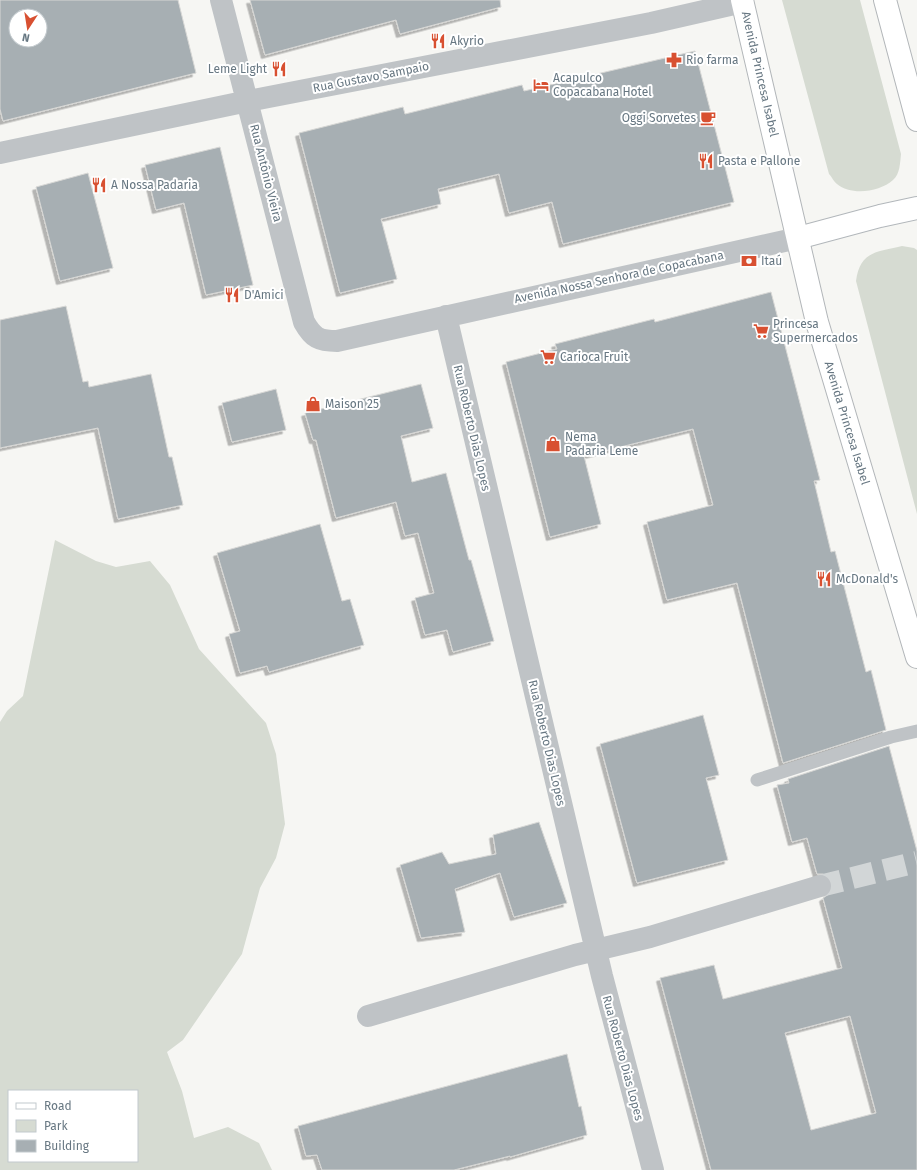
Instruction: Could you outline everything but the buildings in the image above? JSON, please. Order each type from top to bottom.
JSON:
[{"type":"main road","points":[[885,0],[917,120]]},
{"type":"main road","name":"Avenida Princesa Isabel","points":[[743,1],[817,322],[917,655]]},
{"type":"main road","name":"Avenida Nossa Senhora de Copacabana","points":[[798,238],[880,216],[917,208]]},
{"type":"street","name":"Rua Antônio Vieira","points":[[221,0],[304,322],[309,332],[321,341]]},
{"type":"street","name":"Rua Gustavo Sampaio","points":[[0,153],[248,101],[651,23],[743,1]]},
{"type":"street","name":"Avenida Nossa Senhora de Copacabana","points":[[321,341],[337,341],[798,238]]},
{"type":"street","name":"Rua Roberto Dias Lopes","points":[[446,316],[597,949],[602,976],[653,1170]]},
{"type":"street","points":[[368,1016],[597,949],[650,937],[820,886]]},
{"type":"lane","points":[[757,780],[891,737],[917,731]]},
{"type":"green space","points":[[782,0],[860,0],[901,154],[897,175],[887,184],[873,190],[850,190],[837,184],[829,174]]},
{"type":"green space","points":[[902,246],[917,250],[917,514],[856,281],[861,264],[871,254]]},
{"type":"green space","points":[[55,540],[96,561],[116,567],[150,561],[170,585],[199,649],[266,723],[276,754],[285,824],[276,858],[260,888],[242,954],[183,1040],[167,1052],[182,1091],[194,1138],[228,1127],[259,1143],[272,1170],[0,1170],[0,722],[7,711],[23,696]]},
{"type":"tunnel","points":[[820,886],[917,862]]},
{"type":"place","name":"Akyrio","points":[[438,41]]},
{"type":"place","name":"Rio farma","points":[[674,60]]},
{"type":"place","name":"Leme Light","points":[[279,69]]},
{"type":"place","name":"Acapulco Copacabana Hotel","points":[[541,85]]},
{"type":"place","name":"Oggi Sorvetes","points":[[708,118]]},
{"type":"place","name":"Pasta e Pallone","points":[[706,161]]},
{"type":"place","name":"A Nossa Padaria","points":[[99,185]]},
{"type":"place","name":"Itaú","points":[[749,261]]},
{"type":"place","name":"D'Amici","points":[[232,295]]},
{"type":"place","name":"Princesa Supermercados","points":[[761,331]]},
{"type":"place","name":"Carioca Fruit","points":[[548,357]]},
{"type":"place","name":"Maison 25","points":[[313,404]]},
{"type":"place","name":"Nema Padaria Leme","points":[[553,444]]},
{"type":"place","name":"McDonald's","points":[[824,579]]}]
